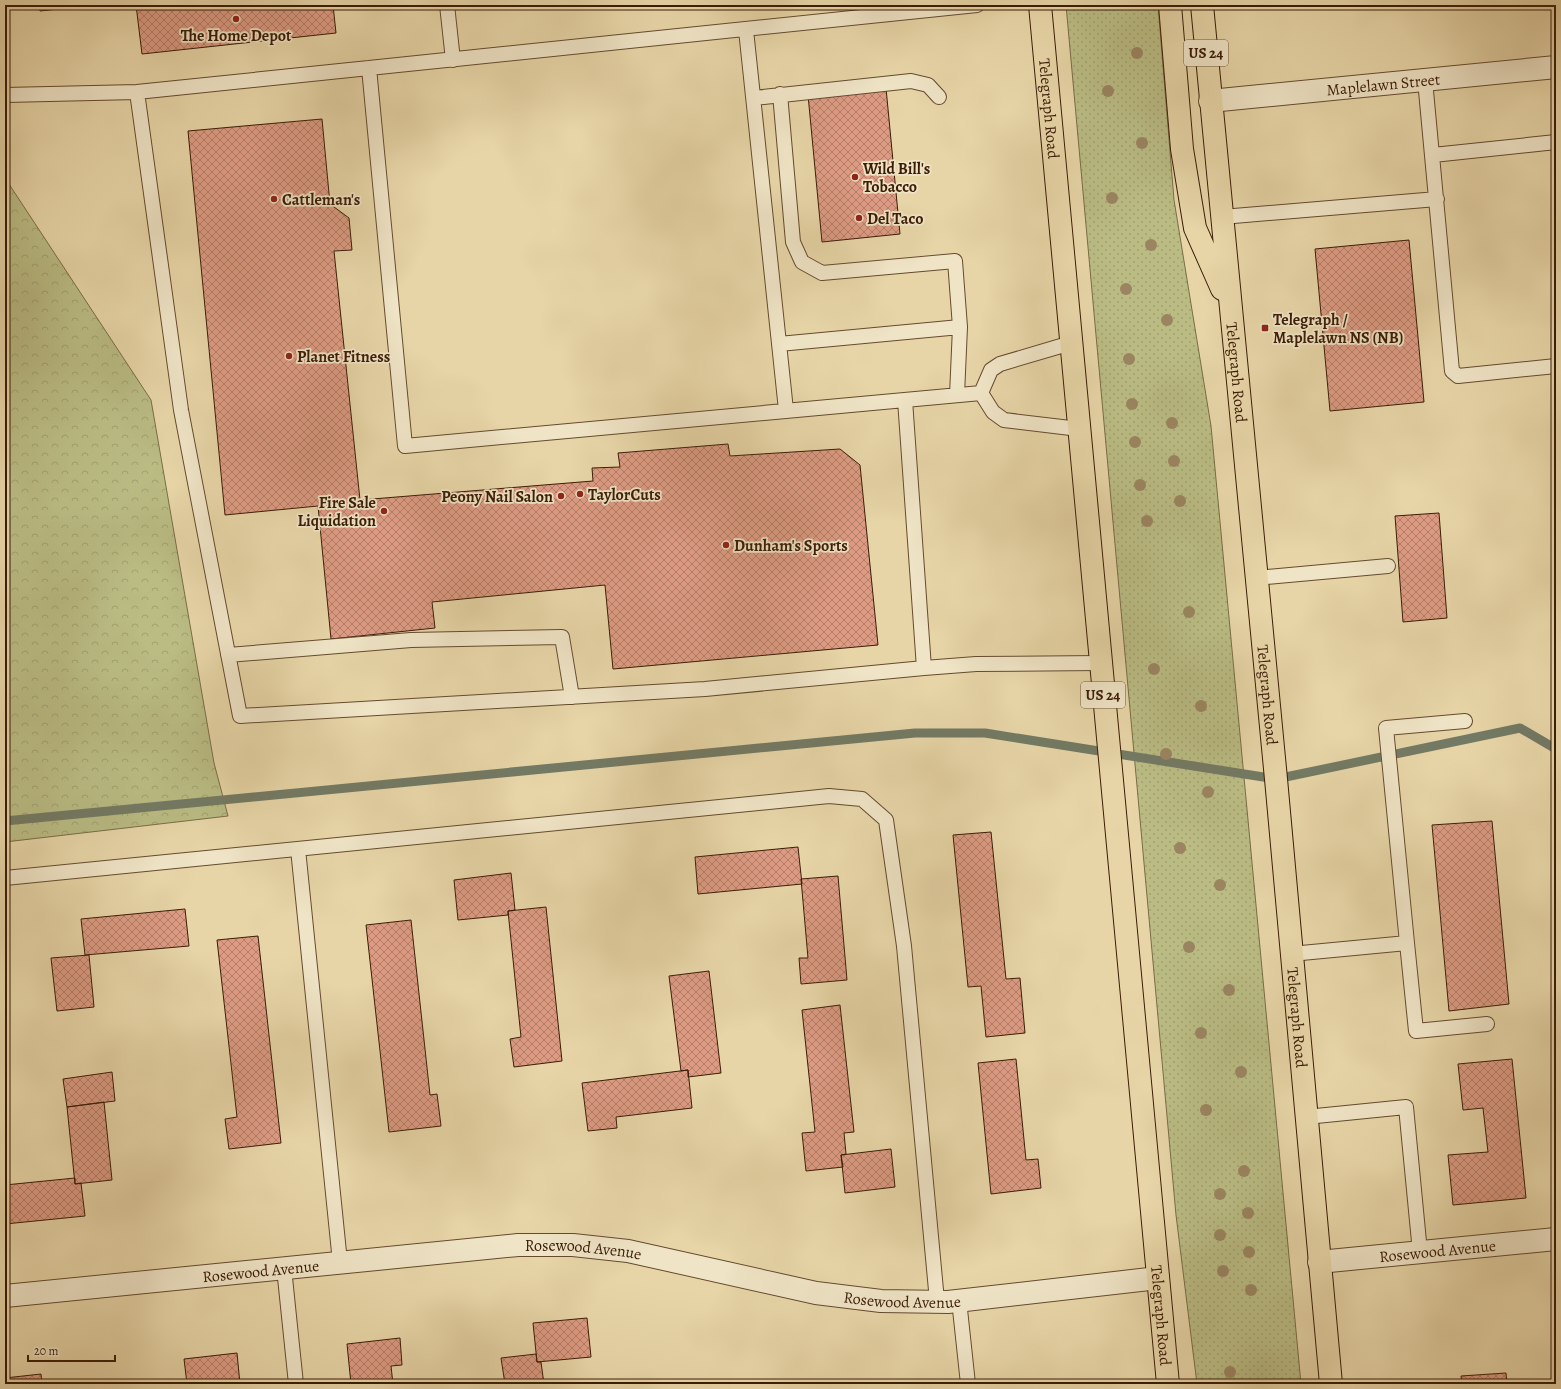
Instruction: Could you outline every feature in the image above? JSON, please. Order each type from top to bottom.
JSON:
[{"type":"main road","name":"Telegraph Road","points":[[1040,5],[1168,1384]]},
{"type":"main road","points":[[1170,5],[1182,149],[1195,228],[1230,306]]},
{"type":"main road","name":"Telegraph Road","points":[[1202,5],[1292,954],[1331,1384]]},
{"type":"street","name":"Maplelawn Street","points":[[1210,101],[1556,67]]},
{"type":"street","name":"Rosewood Avenue","points":[[1319,1262],[1556,1239]]},
{"type":"street","name":"Rosewood Avenue","points":[[5,1296],[518,1244],[573,1245],[628,1251],[816,1292],[881,1301],[937,1302],[1158,1278]]},
{"type":"lane","points":[[447,5],[452,60]]},
{"type":"lane","points":[[5,95],[137,92],[746,30],[918,8],[977,5]]},
{"type":"lane","points":[[746,30],[786,410]]},
{"type":"lane","points":[[369,68],[405,446],[981,393]]},
{"type":"lane","points":[[1425,80],[1452,371],[1458,376],[1556,366]]},
{"type":"lane","points":[[754,98],[911,81],[928,85],[939,97]]},
{"type":"lane","points":[[137,92],[181,410],[240,716],[705,689],[976,664],[1100,663]]},
{"type":"lane","points":[[780,94],[793,242],[802,262],[822,273],[955,261],[960,327],[958,395]]},
{"type":"lane","points":[[1433,155],[1556,142]]},
{"type":"lane","points":[[1222,216],[1437,199]]},
{"type":"lane","points":[[779,344],[960,327]]},
{"type":"lane","points":[[981,393],[991,370],[1000,364],[1071,343]]},
{"type":"lane","points":[[981,393],[993,412],[1004,420],[1079,429]]},
{"type":"lane","points":[[905,400],[924,668]]},
{"type":"lane","points":[[1256,578],[1388,566]]},
{"type":"lane","points":[[228,655],[411,640],[562,637],[572,697]]},
{"type":"lane","points":[[1465,721],[1386,728],[1416,1031],[1487,1024]]},
{"type":"lane","points":[[5,878],[829,796],[862,799],[886,820],[904,946],[937,1302]]},
{"type":"lane","points":[[298,849],[340,1262]]},
{"type":"lane","points":[[1292,954],[1407,942]]},
{"type":"lane","points":[[1306,1117],[1406,1107],[1420,1252]]},
{"type":"lane","points":[[284,1268],[296,1384]]},
{"type":"lane","points":[[959,1300],[968,1384]]},
{"type":"green space","points":[[1066,5],[1158,5],[1174,200],[1211,426],[1301,1384],[1197,1384],[1176,1215]]},
{"type":"green space","points":[[5,178],[151,400],[214,763],[228,816],[5,842]]},
{"type":"building","points":[[39,5],[95,5],[40,11]]},
{"type":"building","name":"The Home Depot","points":[[136,5],[333,5],[336,33],[142,54]]},
{"type":"building","points":[[886,88],[900,234],[822,242],[808,95]]},
{"type":"building","points":[[322,119],[330,204],[349,218],[352,250],[334,251],[360,500],[593,481],[592,468],[620,467],[618,453],[728,444],[730,456],[840,449],[860,465],[878,645],[613,669],[605,585],[432,602],[435,628],[331,639],[318,506],[225,515],[188,131]]},
{"type":"building","points":[[1409,240],[1424,402],[1330,411],[1315,249]]},
{"type":"building","points":[[1439,513],[1447,618],[1403,622],[1395,516]]},
{"type":"building","points":[[1492,821],[1509,1004],[1449,1011],[1432,825]]},
{"type":"building","points":[[991,832],[1006,979],[1020,978],[1025,1033],[986,1037],[981,986],[968,987],[953,835]]},
{"type":"building","points":[[798,847],[802,884],[698,894],[695,857]]},
{"type":"building","points":[[511,873],[515,910],[508,911],[508,915],[458,920],[454,880]]},
{"type":"building","points":[[838,876],[847,980],[801,984],[799,958],[808,958],[801,879]]},
{"type":"building","points":[[546,907],[562,1061],[514,1067],[510,1039],[521,1037],[508,911]]},
{"type":"building","points":[[185,909],[189,946],[85,955],[81,919]]},
{"type":"building","points":[[411,920],[430,1095],[437,1094],[441,1126],[389,1132],[366,925]]},
{"type":"building","points":[[258,936],[281,1143],[229,1149],[225,1119],[237,1117],[217,940]]},
{"type":"building","points":[[89,955],[94,1007],[57,1011],[51,958]]},
{"type":"building","points":[[709,971],[721,1073],[688,1077],[688,1070],[681,1071],[669,976]]},
{"type":"building","points":[[840,1005],[854,1132],[844,1133],[846,1154],[841,1155],[843,1167],[806,1171],[802,1133],[815,1132],[802,1010]]},
{"type":"building","points":[[1016,1059],[1026,1160],[1038,1159],[1041,1188],[991,1194],[978,1063]]},
{"type":"building","points":[[1512,1059],[1526,1198],[1453,1205],[1448,1155],[1488,1152],[1483,1108],[1463,1110],[1458,1064]]},
{"type":"building","points":[[688,1070],[692,1108],[616,1117],[617,1128],[588,1131],[582,1083]]},
{"type":"building","points":[[112,1072],[115,1101],[67,1107],[63,1079]]},
{"type":"building","points":[[104,1102],[112,1180],[75,1184],[67,1107]]},
{"type":"building","points":[[891,1149],[895,1187],[845,1193],[841,1155]]},
{"type":"building","points":[[75,1178],[75,1184],[81,1183],[85,1216],[5,1224],[5,1185]]},
{"type":"building","points":[[587,1318],[591,1357],[537,1362],[533,1323]]},
{"type":"building","points":[[400,1338],[402,1365],[391,1366],[393,1384],[351,1384],[347,1344]]},
{"type":"building","points":[[237,1353],[240,1384],[187,1384],[184,1359]]},
{"type":"building","points":[[536,1354],[537,1362],[541,1362],[544,1384],[505,1384],[501,1358]]},
{"type":"building","points":[[1506,1373],[1507,1384],[1462,1384],[1461,1376]]},
{"type":"building","points":[[41,1374],[42,1384],[5,1384],[5,1378]]},
{"type":"waterway","points":[[5,821],[915,733],[985,733],[1276,779],[1520,728],[1556,749]]},
{"type":"place","name":"The Home Depot","points":[[236,19]]},
{"type":"place","name":"Wild Bill's Tobacco","points":[[855,177]]},
{"type":"place","name":"Cattleman's","points":[[274,199]]},
{"type":"place","name":"Del Taco","points":[[859,218]]},
{"type":"place","name":"Telegraph / Maplelawn NS (NB)","points":[[1265,328]]},
{"type":"place","name":"Planet Fitness","points":[[289,356]]},
{"type":"place","name":"TaylorCuts","points":[[580,494]]},
{"type":"place","name":"Peony Nail Salon","points":[[561,496]]},
{"type":"place","name":"Fire Sale Liquidation","points":[[384,511]]},
{"type":"place","name":"Dunham's Sports","points":[[726,545]]}]
